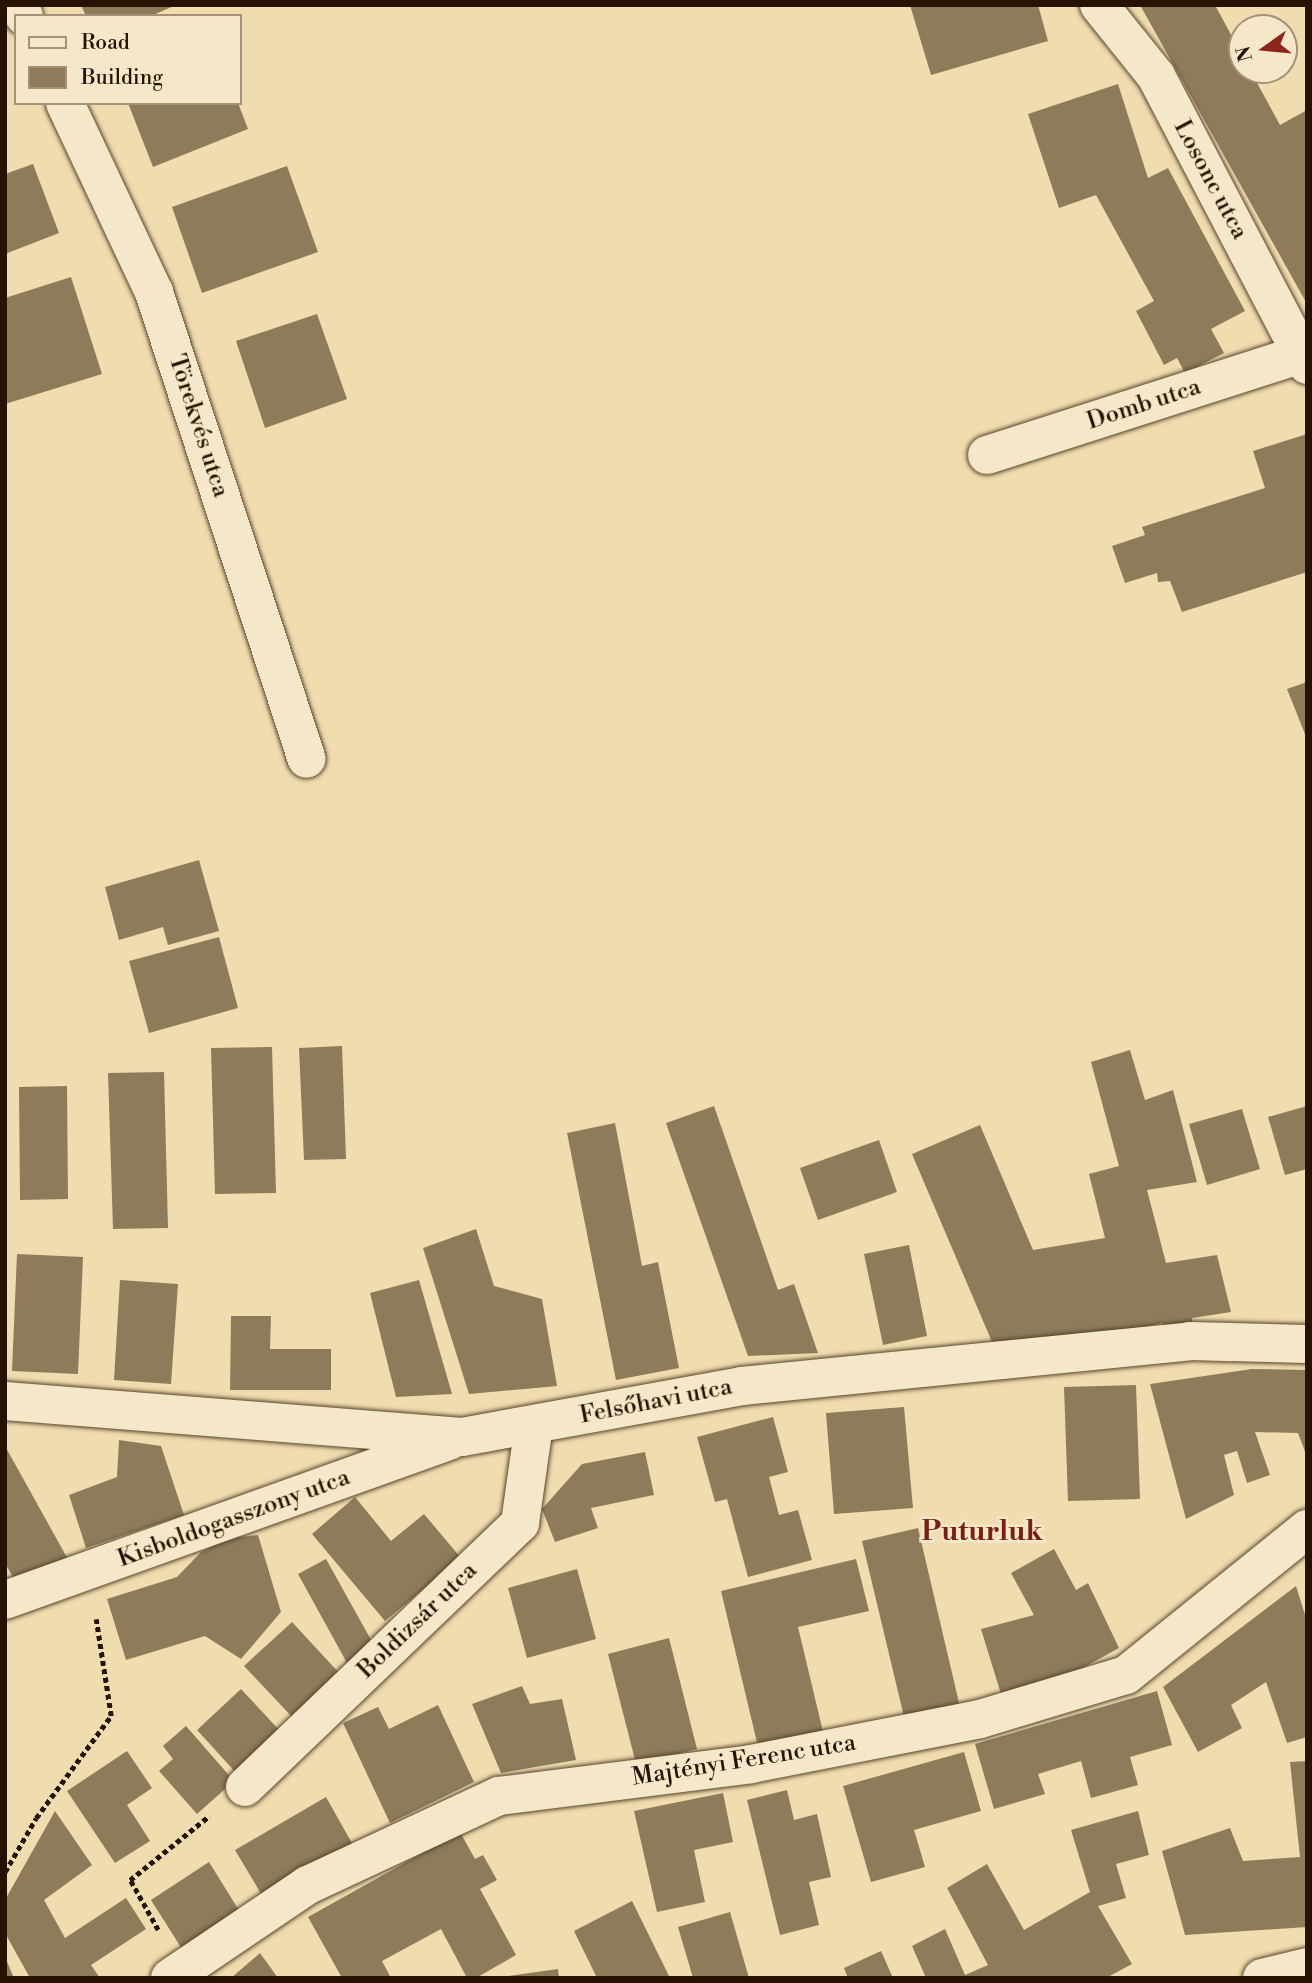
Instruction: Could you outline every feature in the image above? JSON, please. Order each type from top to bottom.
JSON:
[{"type":"street","name":"Losonc utca","points":[[1099,5],[1156,76],[1304,359]]},
{"type":"street","name":"Törekvés utca","points":[[66,105],[154,292],[307,759]]},
{"type":"street","name":"Domb utca","points":[[987,455],[1304,359]]},
{"type":"street","name":"Felsőhavi utca","points":[[5,1401],[462,1437],[742,1386],[1190,1341],[1307,1344]]},
{"type":"street","name":"Boldizsár utca","points":[[245,1787],[520,1523],[534,1425]]},
{"type":"street","name":"Kisboldogasszony utca","points":[[5,1600],[462,1437]]},
{"type":"street","name":"Majtényi Ferenc utca","points":[[176,1974],[308,1885],[499,1796],[751,1764],[980,1719],[1126,1675],[1307,1529]]},
{"type":"street","points":[[1262,1978],[1307,1967]]},
{"type":"path","points":[[5,1872],[36,1818],[111,1716],[108,1679],[96,1627],[93,1569]]},
{"type":"path","points":[[176,1974],[130,1880],[245,1787]]},
{"type":"building","points":[[81,5],[176,5],[156,14],[85,14]]},
{"type":"building","points":[[910,5],[1038,5],[1048,41],[931,75]]},
{"type":"building","points":[[1140,5],[1215,5],[1228,29],[1228,84],[1258,84],[1280,125],[1307,110],[1307,304]]},
{"type":"building","points":[[1118,84],[1148,178],[1168,168],[1245,311],[1211,329],[1224,353],[1185,373],[1177,358],[1164,365],[1136,311],[1154,301],[1096,195],[1059,208],[1028,114]]},
{"type":"building","points":[[129,105],[239,105],[248,129],[153,167]]},
{"type":"building","points":[[33,164],[59,233],[5,254],[5,174]]},
{"type":"building","points":[[287,166],[318,252],[202,293],[172,207]]},
{"type":"building","points":[[71,277],[102,374],[5,404],[5,298]]},
{"type":"building","points":[[317,314],[347,399],[265,428],[236,341]]},
{"type":"building","points":[[1307,434],[1307,572],[1182,612],[1170,581],[1158,582],[1157,573],[1125,583],[1112,546],[1145,535],[1142,527],[1265,488],[1253,451]]},
{"type":"building","points":[[1307,682],[1307,739],[1287,689]]},
{"type":"building","points":[[199,860],[219,931],[168,945],[163,927],[119,940],[105,887]]},
{"type":"building","points":[[219,937],[238,1008],[149,1033],[129,961]]},
{"type":"building","points":[[342,1046],[346,1159],[304,1160],[299,1048]]},
{"type":"building","points":[[272,1047],[276,1193],[215,1194],[211,1048]]},
{"type":"building","points":[[1130,1050],[1145,1100],[1173,1090],[1197,1182],[1147,1190],[1166,1263],[1217,1255],[1231,1312],[1192,1318],[1193,1326],[1163,1330],[1163,1323],[1130,1330],[992,1342],[912,1154],[980,1125],[1033,1250],[1105,1238],[1089,1174],[1119,1166],[1091,1062]]},
{"type":"building","points":[[164,1072],[168,1228],[113,1229],[108,1073]]},
{"type":"building","points":[[67,1086],[68,1199],[20,1200],[19,1087]]},
{"type":"building","points":[[714,1106],[778,1290],[794,1284],[818,1353],[748,1356],[666,1123]]},
{"type":"building","points":[[1307,1106],[1307,1169],[1285,1175],[1268,1117]]},
{"type":"building","points":[[1242,1109],[1260,1169],[1207,1185],[1189,1124]]},
{"type":"building","points":[[615,1123],[642,1266],[658,1262],[679,1368],[616,1380],[567,1133]]},
{"type":"building","points":[[879,1140],[897,1192],[818,1220],[800,1168]]},
{"type":"building","points":[[476,1229],[494,1286],[542,1299],[557,1386],[469,1394],[423,1248]]},
{"type":"building","points":[[909,1245],[927,1336],[883,1345],[864,1254]]},
{"type":"building","points":[[17,1254],[83,1257],[78,1374],[12,1371]]},
{"type":"building","points":[[120,1280],[178,1284],[171,1384],[114,1380]]},
{"type":"building","points":[[419,1280],[452,1394],[396,1397],[370,1293]]},
{"type":"building","points":[[231,1316],[271,1316],[270,1349],[331,1349],[331,1390],[230,1390]]},
{"type":"building","points":[[1252,1369],[1307,1370],[1307,1457],[1298,1433],[1255,1432],[1270,1475],[1247,1483],[1237,1451],[1224,1455],[1234,1495],[1186,1519],[1150,1384]]},
{"type":"building","points":[[1136,1385],[1140,1499],[1068,1501],[1064,1387]]},
{"type":"building","points":[[904,1407],[913,1508],[834,1514],[826,1413]]},
{"type":"building","points":[[773,1417],[788,1472],[769,1477],[779,1515],[798,1510],[812,1560],[748,1577],[727,1499],[715,1502],[697,1437]]},
{"type":"building","points":[[119,1440],[161,1446],[184,1515],[86,1548],[69,1495],[117,1477]]},
{"type":"building","points":[[5,1446],[70,1563],[18,1586],[5,1563]]},
{"type":"building","points":[[645,1452],[654,1495],[591,1508],[598,1528],[555,1542],[542,1509],[582,1464]]},
{"type":"building","points":[[355,1497],[391,1541],[424,1514],[461,1558],[385,1621],[312,1534]]},
{"type":"building","points":[[918,1528],[960,1707],[905,1721],[862,1541]]},
{"type":"building","points":[[258,1535],[281,1612],[241,1659],[205,1636],[126,1660],[107,1599],[177,1577],[201,1552],[230,1538]]},
{"type":"building","points":[[1054,1549],[1076,1590],[1088,1583],[1119,1648],[1066,1677],[1001,1694],[981,1629],[1034,1615],[1011,1573]]},
{"type":"building","points":[[326,1559],[375,1647],[347,1663],[298,1574]]},
{"type":"building","points":[[856,1559],[869,1611],[798,1627],[824,1736],[759,1751],[721,1591]]},
{"type":"building","points":[[577,1569],[596,1639],[527,1658],[508,1588]]},
{"type":"building","points":[[1296,1586],[1307,1621],[1307,1737],[1287,1743],[1266,1682],[1231,1705],[1242,1728],[1198,1752],[1163,1687]]},
{"type":"building","points":[[292,1622],[341,1675],[294,1719],[244,1666]]},
{"type":"building","points":[[669,1638],[697,1749],[636,1764],[608,1654]]},
{"type":"building","points":[[522,1686],[530,1704],[562,1699],[576,1760],[501,1773],[472,1704]]},
{"type":"building","points":[[241,1689],[283,1734],[238,1775],[197,1730]]},
{"type":"building","points":[[1157,1691],[1172,1745],[1130,1757],[1138,1785],[1091,1798],[1081,1761],[1038,1774],[1045,1794],[994,1809],[975,1744]]},
{"type":"building","points":[[438,1705],[474,1782],[390,1823],[343,1723],[378,1707],[389,1729]]},
{"type":"building","points":[[186,1726],[234,1781],[197,1814],[159,1771],[173,1759],[163,1746]]},
{"type":"building","points":[[127,1751],[152,1788],[127,1805],[150,1841],[115,1863],[67,1791]]},
{"type":"building","points":[[964,1752],[981,1811],[914,1830],[925,1867],[871,1882],[843,1786]]},
{"type":"building","points":[[1307,1761],[1307,1927],[1185,1935],[1162,1851],[1230,1828],[1243,1861],[1300,1857],[1290,1762]]},
{"type":"building","points":[[787,1790],[794,1820],[817,1814],[831,1877],[809,1882],[819,1925],[780,1935],[747,1800]]},
{"type":"building","points":[[723,1793],[733,1842],[694,1850],[705,1902],[657,1912],[634,1811]]},
{"type":"building","points":[[326,1797],[353,1845],[263,1897],[235,1850]]},
{"type":"building","points":[[55,1811],[92,1865],[44,1900],[65,1938],[126,1898],[146,1929],[91,1965],[100,1978],[30,1978],[5,1933],[5,1900]]},
{"type":"building","points":[[1138,1811],[1149,1855],[1116,1864],[1126,1898],[1098,1906],[1132,1964],[1106,1978],[926,1978],[912,1946],[945,1929],[965,1975],[988,1965],[947,1888],[987,1864],[1024,1930],[1090,1892],[1071,1830]]},
{"type":"building","points":[[460,1832],[475,1859],[483,1855],[497,1880],[480,1889],[516,1955],[476,1978],[467,1978],[441,1929],[382,1961],[391,1978],[342,1978],[308,1917]]},
{"type":"building","points":[[209,1862],[240,1912],[182,1949],[151,1900]]},
{"type":"building","points":[[632,1901],[670,1978],[597,1978],[574,1931]]},
{"type":"building","points":[[730,1912],[749,1978],[693,1978],[678,1927]]},
{"type":"building","points":[[881,1951],[893,1978],[848,1978],[844,1968]]},
{"type":"building","points":[[260,1953],[278,1978],[231,1978]]},
{"type":"building","points":[[5,1957],[14,1978],[5,1978]]},
{"type":"building","points":[[558,1969],[559,1978],[508,1978],[508,1976]]},
{"type":"district","name":"Puturluk","points":[[982,1532]]}]
